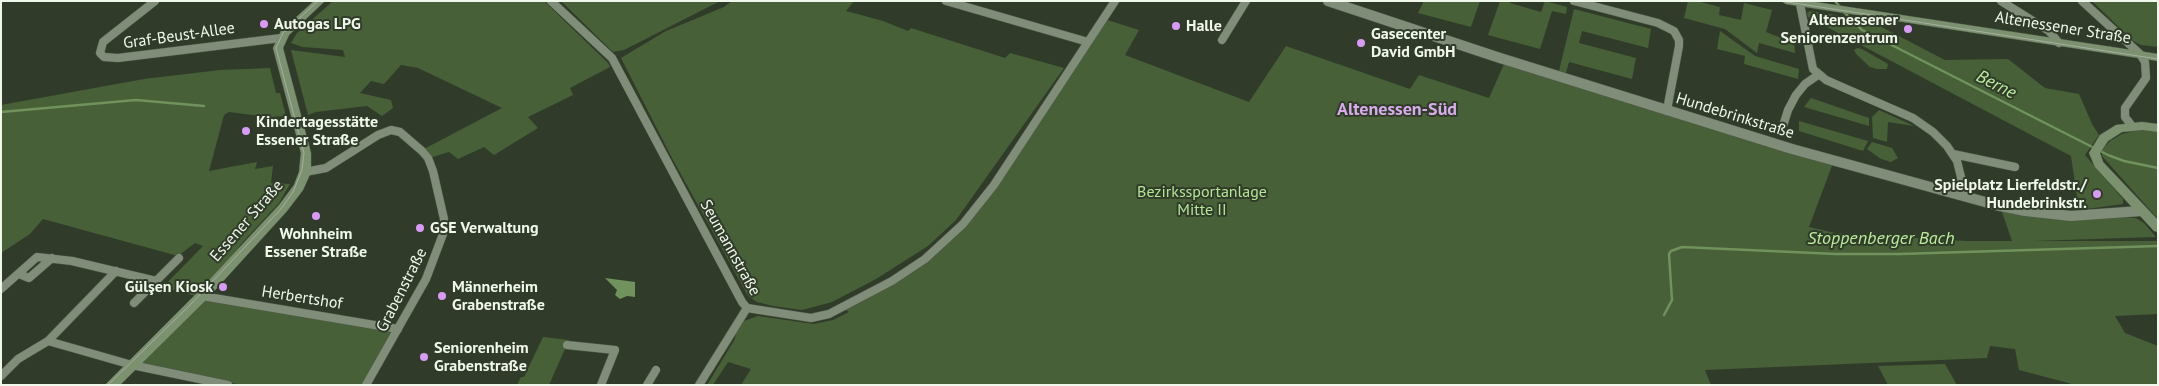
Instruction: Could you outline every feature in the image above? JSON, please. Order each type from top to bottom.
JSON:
[{"type":"main road","points":[[281,38],[320,1]]},
{"type":"main road","name":"Altenessener Straße","points":[[1786,1],[2158,58]]},
{"type":"main road","name":"Essener Straße","points":[[111,385],[202,296],[295,194],[305,172],[305,147],[278,51],[281,38]]},
{"type":"main road","points":[[2158,128],[2132,126],[2112,131],[2096,149],[2099,164],[2158,228]]},
{"type":"street","name":"Graf-Beust-Allee","points":[[155,1],[103,42],[100,53],[104,57],[118,58],[281,38]]},
{"type":"street","name":"Seumannstraße","points":[[551,1],[612,58],[742,302],[748,308],[803,317],[820,317],[892,281],[925,259],[963,224],[981,202],[1114,1]]},
{"type":"street","points":[[946,1],[1088,42]]},
{"type":"street","points":[[1222,40],[1246,1]]},
{"type":"street","name":"Hundebrinkstraße","points":[[1328,1],[1792,150],[2012,209],[2071,216],[2141,211]]},
{"type":"street","points":[[1574,1],[1658,23],[1674,31],[1679,40],[1679,46],[1667,110]]},
{"type":"street","points":[[2001,1],[2049,32],[2059,43]]},
{"type":"street","points":[[2082,1],[2120,38],[2142,55],[2147,68],[2146,78],[2124,112],[2132,126]]},
{"type":"street","points":[[1800,4],[1810,63],[1818,75],[1913,118],[1933,132],[1953,154],[1959,167],[1962,196]]},
{"type":"street","points":[[2120,38],[2121,52]]},
{"type":"street","points":[[1783,126],[1788,110],[1796,95],[1805,84],[1818,75]]},
{"type":"street","name":"Grabenstraße","points":[[305,172],[326,168],[378,135],[391,130],[395,130],[422,151],[428,158],[433,172],[444,219],[443,234],[434,262],[366,385]]},
{"type":"street","points":[[1953,154],[2015,168]]},
{"type":"street","points":[[1,289],[19,274],[29,278],[52,258],[156,281]]},
{"type":"street","points":[[134,303],[179,258]]},
{"type":"street","points":[[1,376],[5,366],[48,341],[116,271]]},
{"type":"street","name":"Herbertshof","points":[[202,296],[398,329]]},
{"type":"street","points":[[699,385],[748,308]]},
{"type":"street","points":[[48,341],[132,365],[228,385]]},
{"type":"street","points":[[567,345],[615,350],[600,385]]},
{"type":"street","points":[[647,385],[656,370]]},
{"type":"green space","points":[[333,1],[544,1],[610,67],[570,88],[573,95],[528,117],[538,128],[494,155],[484,147],[458,159],[449,152],[429,158],[422,150],[502,108],[418,68],[401,65],[384,84],[371,81],[360,93],[391,100],[393,108],[382,116],[367,106],[316,112],[308,115],[291,50],[345,57],[343,50],[303,47],[291,43],[297,33]]},
{"type":"green space","points":[[561,1],[720,1],[624,50],[613,52]]},
{"type":"green space","points":[[732,1],[854,1],[846,11],[883,21],[908,31],[911,28],[1005,58],[1010,53],[1064,68],[956,220],[928,246],[876,279],[832,302],[802,310],[773,306],[757,302],[748,296],[672,158],[621,58],[666,31],[724,7]]},
{"type":"green space","points":[[1424,1],[1480,1],[1471,27],[1418,13]]},
{"type":"green space","points":[[1500,1],[1510,1],[1510,3],[1541,12],[1545,1],[1567,7],[1566,14],[1552,11],[1540,49],[1488,35]]},
{"type":"green space","points":[[1688,1],[1697,1],[1720,7],[1719,15],[1741,20],[1744,3],[1772,10],[1766,32],[1794,43],[1795,53],[1759,43],[1757,53],[1725,29],[1684,18]]},
{"type":"green space","points":[[2092,1],[2158,1],[2158,47],[2141,45],[2133,41]]},
{"type":"green space","points":[[1574,9],[1651,29],[1648,48],[1582,31],[1579,43],[1636,58],[1632,79],[1569,62],[1566,73],[1559,71]]},
{"type":"green space","points":[[1810,11],[1868,20],[1945,60],[2008,59],[2045,88],[2079,94],[2099,135],[2085,155],[2123,199],[2123,204],[2079,210],[2071,156],[1808,17],[1807,13]]},
{"type":"green space","name":"Bezirkssportanlage Mitte II","points":[[1104,19],[1139,30],[1125,55],[1249,102],[1286,46],[1410,89],[1419,75],[1489,98],[1505,62],[1833,163],[1809,227],[1835,233],[1966,241],[2012,241],[2001,209],[2136,218],[2144,223],[2156,237],[2033,241],[2158,241],[2158,314],[2115,316],[2125,333],[2158,346],[2158,385],[2076,385],[2019,370],[2015,349],[1990,346],[1987,358],[1705,370],[1711,385],[741,385],[751,369],[728,362],[713,385],[707,385],[735,339],[736,330],[744,321],[758,316],[814,324],[833,320],[849,312],[843,308],[902,276],[965,224]]},
{"type":"green space","points":[[1720,31],[1755,56],[1799,69],[1798,79],[1744,64],[1745,56],[1717,49]]},
{"type":"green space","points":[[1857,48],[1888,64],[1887,69],[1870,67],[1856,54],[1854,50]]},
{"type":"green space","points":[[270,68],[276,93],[280,93],[286,116],[268,117],[229,112],[224,115],[209,171],[257,162],[255,169],[273,166],[271,183],[290,184],[279,203],[242,243],[199,297],[163,287],[203,246],[195,243],[178,256],[43,219],[30,234],[1,253],[1,105],[144,79],[220,70]]},
{"type":"green space","points":[[1811,98],[1869,118],[1869,126],[1804,107]]},
{"type":"green space","points":[[1879,110],[1914,126],[1888,122],[1887,142],[1873,138],[1872,117]]},
{"type":"green space","points":[[1799,121],[1868,141],[1863,151],[1799,131]]},
{"type":"green space","points":[[2139,130],[2158,132],[2158,219],[2102,156],[2102,150],[2110,141],[2122,134]]},
{"type":"green space","points":[[1872,142],[1892,148],[1898,158],[1891,162],[1881,159],[1867,149]]},
{"type":"green space","points":[[205,298],[396,328],[364,385],[242,385],[138,365]]},
{"type":"green space","points":[[543,337],[569,340],[549,385],[517,385],[521,377],[524,377]]},
{"type":"green space","points":[[1945,364],[1957,385],[1888,385],[1878,366]]},
{"type":"shaded area","points":[[605,278],[635,282],[635,297],[627,296],[620,299],[615,295],[617,290]]},
{"type":"waterway","name":"Berne","points":[[1835,1],[1841,8]]},
{"type":"waterway","name":"Berne","points":[[1844,12],[1862,30],[2108,155],[2124,161],[2158,168]]},
{"type":"waterway","name":"Stoppenberger Bach","points":[[1,112],[136,100],[204,106]]},
{"type":"waterway","name":"Stoppenberger Bach","points":[[1664,315],[1672,300],[1669,254],[1671,251],[1682,247],[1836,254],[1900,254],[2158,246]]},
{"type":"tram line","points":[[108,385],[190,305],[281,209],[293,192],[302,170],[304,153],[276,48],[283,33],[318,1]]},
{"type":"tram line","points":[[1781,1],[2158,59]]},
{"type":"place","name":"Autogas LPG","points":[[264,24]]},
{"type":"place","name":"Halle","points":[[1176,26]]},
{"type":"place","name":"Altenessener Seniorenzentrum","points":[[1908,29]]},
{"type":"place","name":"Gasecenter David GmbH","points":[[1361,43]]},
{"type":"place","name":"Kindertagesstätte Essener Straße","points":[[246,131]]},
{"type":"place","name":"Spielplatz Lierfeldstr./ Hundebrinkstr.","points":[[2097,194]]},
{"type":"place","name":"Wohnheim Essener Straße","points":[[316,216]]},
{"type":"place","name":"GSE Verwaltung","points":[[420,228]]},
{"type":"place","name":"Gülşen Kiosk","points":[[223,287]]},
{"type":"place","name":"Männerheim Grabenstraße","points":[[442,296]]},
{"type":"place","name":"Seniorenheim Grabenstraße","points":[[424,357]]},
{"type":"district","name":"Altenessen-Süd","points":[[1397,110]]}]
